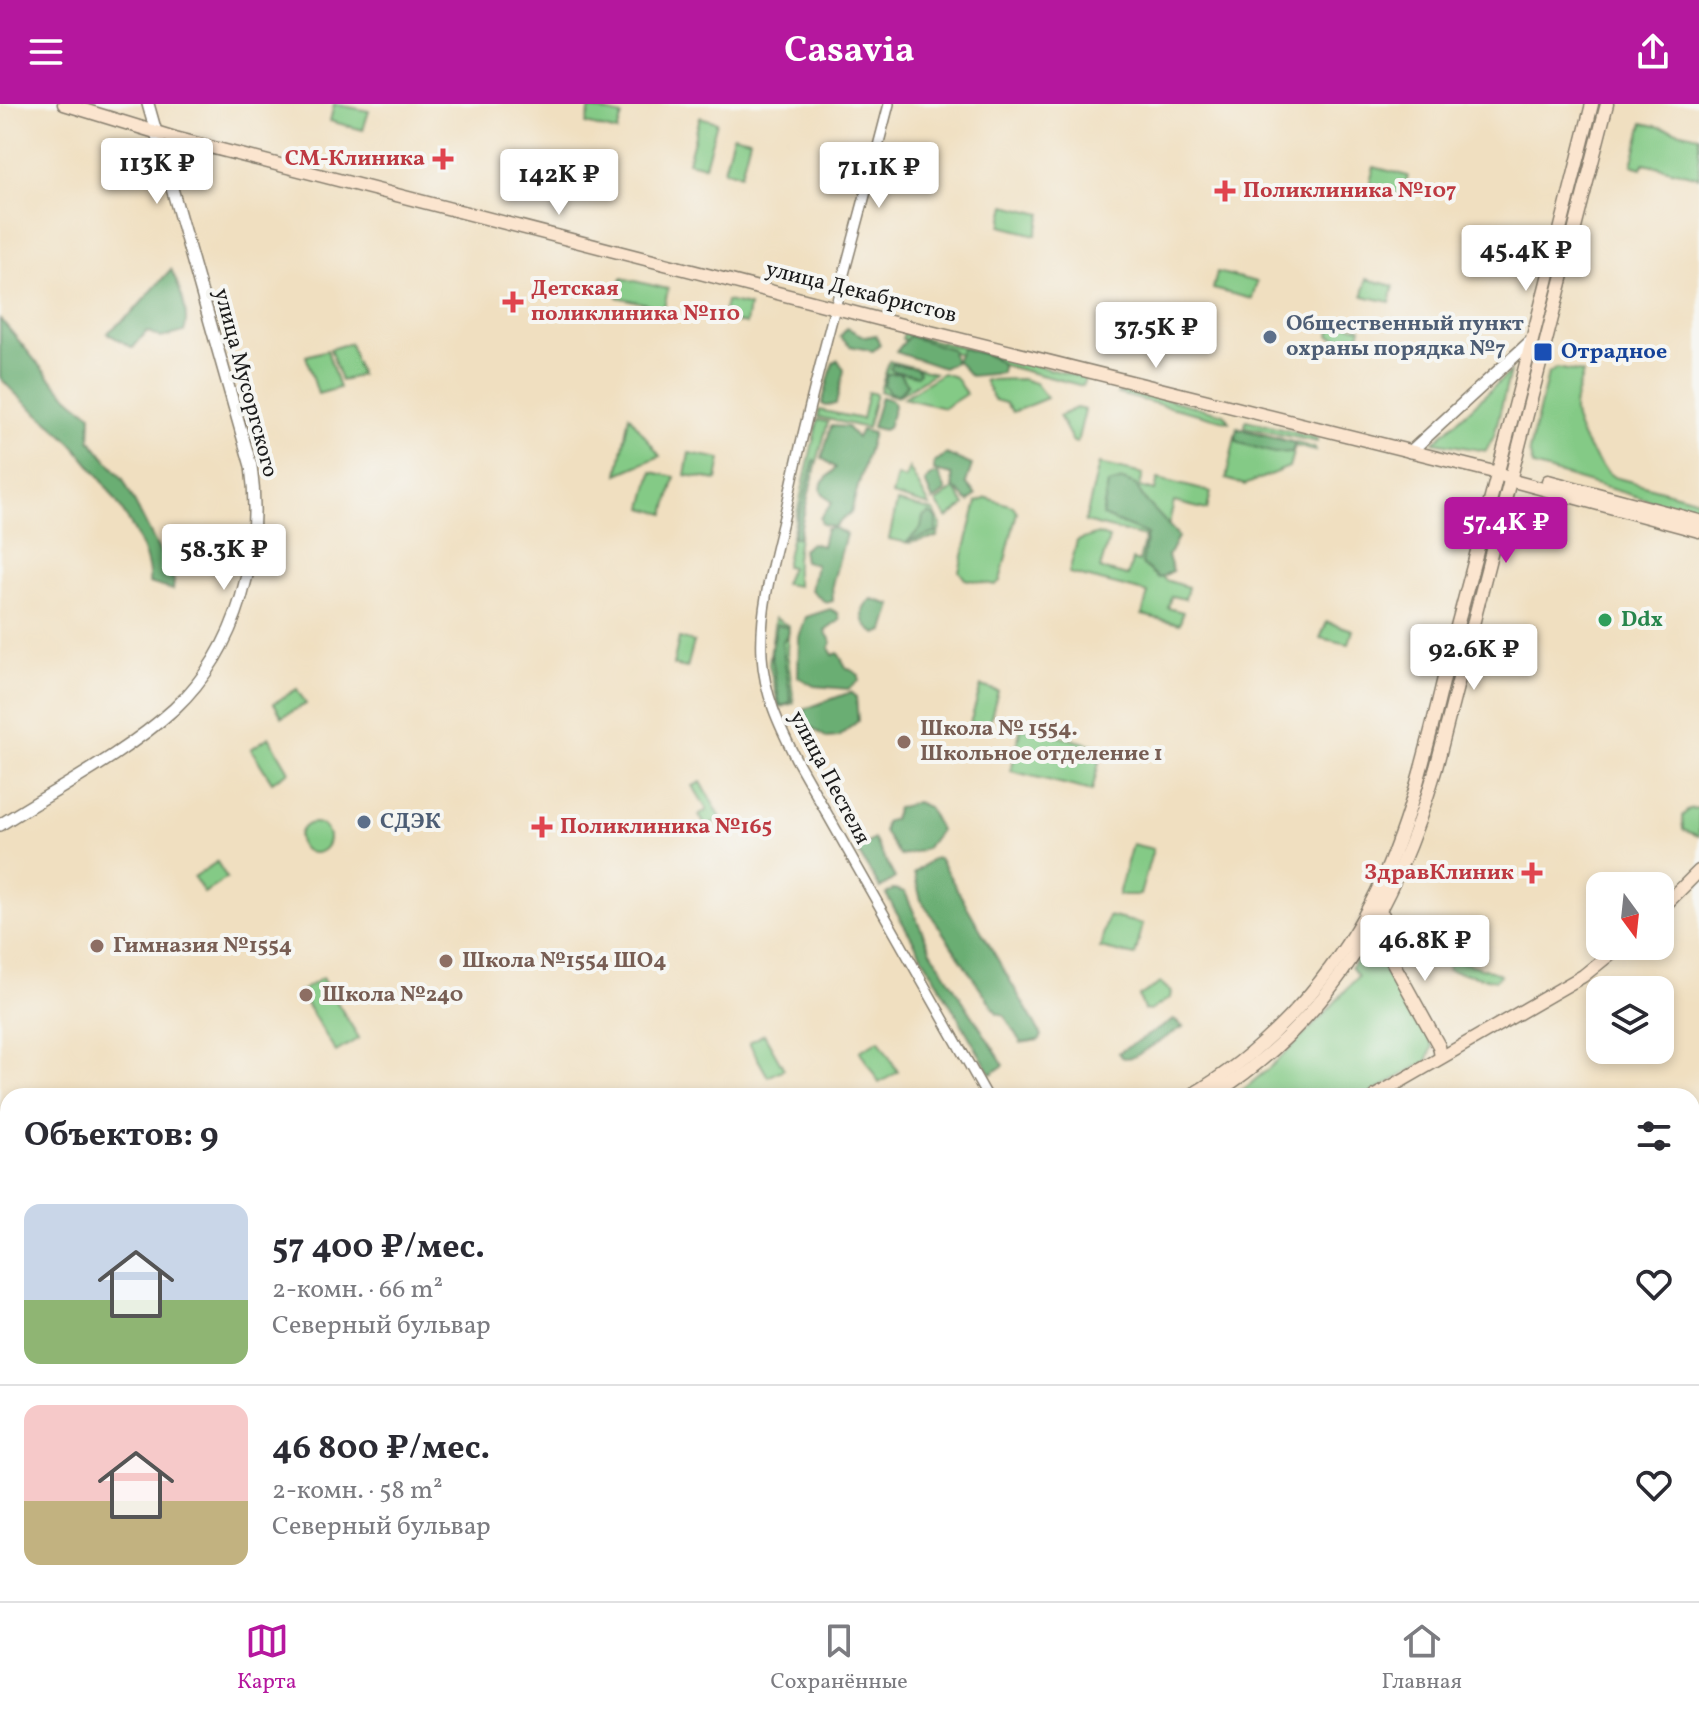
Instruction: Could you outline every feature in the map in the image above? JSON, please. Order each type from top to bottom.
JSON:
[{"type":"main road","name":"улица Декабристов","points":[[64,104],[154,132],[837,308],[1410,452],[1504,474],[1519,474],[1699,521]]},
{"type":"main road","points":[[1222,1088],[1264,1057],[1307,1014],[1362,946],[1384,910],[1414,837],[1436,768],[1532,340],[1592,104]]},
{"type":"main road","points":[[1204,1088],[1250,1052],[1300,1004],[1333,965],[1366,913],[1400,830],[1504,474],[1607,104]]},
{"type":"main road","name":"улица Декабристов","points":[[1504,474],[1517,482],[1699,531]]},
{"type":"main road","points":[[1674,896],[1699,871]]},
{"type":"main road","points":[[1384,910],[1385,948],[1439,1046],[1441,1057]]},
{"type":"main road","points":[[1389,1088],[1583,976],[1603,960]]},
{"type":"street","name":"улица Мусоргского","points":[[0,825],[120,749],[177,706],[200,679],[228,632],[248,571],[254,506],[251,466],[148,104]]},
{"type":"street","name":"улица Пестеля","points":[[889,104],[807,415],[772,572],[762,645],[764,677],[774,715],[802,770],[982,1088]]},
{"type":"street","points":[[1410,452],[1532,340]]},
{"type":"green space","points":[[334,104],[369,111],[363,130],[330,121]]},
{"type":"green space","points":[[590,108],[622,116],[617,132],[586,124]]},
{"type":"green space","points":[[700,117],[717,122],[705,166],[688,162]]},
{"type":"green space","points":[[1643,123],[1699,136],[1699,177],[1644,163],[1642,168],[1632,165]]},
{"type":"green space","points":[[733,135],[750,139],[741,174],[724,170]]},
{"type":"green space","points":[[1374,167],[1408,176],[1403,195],[1369,186]]},
{"type":"green space","points":[[1006,205],[1042,214],[1036,235],[1001,226]]},
{"type":"green space","points":[[171,269],[185,309],[184,332],[161,338],[147,331],[133,348],[107,333],[132,313]]},
{"type":"green space","points":[[1217,272],[1257,282],[1252,299],[1213,289]]},
{"type":"green space","points":[[622,278],[668,289],[664,308],[617,297]]},
{"type":"green space","points":[[1366,279],[1394,286],[1390,302],[1363,296]]},
{"type":"green space","points":[[726,301],[749,306],[746,324],[722,319]]},
{"type":"green space","points":[[0,319],[53,382],[91,414],[90,440],[123,479],[174,580],[173,590],[149,583],[143,550],[112,495],[68,440],[0,377]]},
{"type":"green space","points":[[1333,321],[1361,328],[1357,343],[1330,336]]},
{"type":"green space","points":[[847,328],[865,337],[876,335],[880,345],[873,351],[850,346],[840,337]]},
{"type":"green space","points":[[904,333],[1085,378],[1083,386],[902,339]]},
{"type":"green space","points":[[909,336],[951,349],[955,362],[943,368],[896,352]]},
{"type":"green space","points":[[350,343],[360,375],[341,381],[330,349]]},
{"type":"green space","points":[[962,348],[993,357],[1002,364],[1002,373],[970,376],[956,360]]},
{"type":"green space","points":[[327,350],[339,388],[318,394],[306,356]]},
{"type":"green space","points":[[838,360],[844,370],[836,404],[826,406],[822,404],[833,363]]},
{"type":"green space","points":[[889,361],[934,373],[897,397],[880,391]]},
{"type":"green space","points":[[892,364],[916,368],[919,373],[917,376],[898,372],[908,384],[899,394],[890,393],[884,385],[887,374],[898,373],[890,369]]},
{"type":"green space","points":[[1557,368],[1583,373],[1575,402],[1575,419],[1588,448],[1601,465],[1614,477],[1699,500],[1699,515],[1533,466],[1529,451],[1548,374]]},
{"type":"green space","points":[[1510,372],[1494,436],[1486,451],[1434,442]]},
{"type":"green space","points":[[942,373],[955,377],[966,394],[944,408],[903,398]]},
{"type":"green space","points":[[1022,379],[1035,383],[1047,398],[1013,412],[1005,403],[994,400],[984,380]]},
{"type":"green space","points":[[1128,389],[1224,414],[1229,422],[1118,394]]},
{"type":"green space","points":[[868,392],[876,394],[867,428],[818,417],[819,410],[862,419]]},
{"type":"green space","points":[[881,397],[892,400],[894,406],[888,428],[883,430],[872,427]]},
{"type":"green space","points":[[1076,408],[1085,410],[1077,443],[1073,442],[1059,416]]},
{"type":"green space","points":[[629,415],[660,456],[618,474]]},
{"type":"green space","points":[[818,420],[828,422],[800,530],[796,571],[798,586],[784,584],[791,567],[785,566]]},
{"type":"green space","points":[[1246,420],[1317,438],[1317,442],[1245,427]]},
{"type":"green space","points":[[831,426],[847,427],[857,438],[861,430],[873,433],[851,512],[834,527],[822,524],[820,518],[832,503],[821,491],[822,483],[836,468],[822,458]]},
{"type":"green space","points":[[1237,427],[1315,448],[1316,451],[1295,446],[1289,467],[1245,485],[1226,479]]},
{"type":"green space","points":[[1237,429],[1295,443],[1292,452],[1274,453],[1240,443],[1235,439]]},
{"type":"green space","points":[[689,453],[721,459],[717,480],[685,475]]},
{"type":"green space","points":[[946,454],[972,465],[966,483],[976,495],[969,502],[953,487],[952,475],[934,471],[934,463]]},
{"type":"green space","points":[[814,460],[817,462],[798,537],[793,537]]},
{"type":"green space","points":[[1099,464],[1143,474],[1140,487],[1155,491],[1158,479],[1211,492],[1207,510],[1174,502],[1158,569],[1165,580],[1188,587],[1185,599],[1171,596],[1168,608],[1183,612],[1180,624],[1142,615],[1148,593],[1069,573],[1077,541],[1098,534],[1109,538],[1100,569],[1128,576],[1132,560],[1139,562],[1145,537],[1085,522]]},
{"type":"green space","points":[[909,468],[930,506],[892,495],[897,476],[905,479]]},
{"type":"green space","points":[[652,472],[675,477],[665,514],[643,508]]},
{"type":"green space","points":[[938,474],[946,491],[933,501],[925,482],[931,475]]},
{"type":"green space","points":[[1123,480],[1136,485],[1144,499],[1178,537],[1168,556],[1173,571],[1159,578],[1142,564],[1147,534],[1102,516],[1108,484]]},
{"type":"green space","points":[[954,489],[965,505],[947,518],[936,502]]},
{"type":"green space","points":[[987,498],[1013,506],[1017,512],[1000,581],[995,585],[965,579],[959,571],[977,502]]},
{"type":"green space","points":[[897,502],[934,511],[941,525],[937,537],[909,543],[889,539]]},
{"type":"green space","points":[[930,513],[936,518],[936,533],[908,541],[921,528],[923,517]]},
{"type":"green space","points":[[834,528],[846,534],[832,585],[833,601],[826,603],[811,590],[816,565],[804,561],[802,550],[811,543],[822,546],[826,529]]},
{"type":"green space","points":[[872,599],[892,605],[884,631],[877,634],[863,618],[864,607]]},
{"type":"green space","points":[[830,609],[838,613],[840,620],[825,631],[832,642],[829,648],[833,655],[838,653],[846,667],[859,675],[859,681],[848,689],[814,686],[798,677],[799,637],[806,617]]},
{"type":"green space","points":[[775,618],[789,626],[787,651],[794,703],[779,708],[769,664]]},
{"type":"green space","points":[[1327,622],[1353,630],[1349,644],[1320,638]]},
{"type":"green space","points":[[777,624],[787,627],[789,632],[782,643],[791,701],[786,705],[780,705],[771,653]]},
{"type":"green space","points":[[679,638],[694,642],[687,668],[673,665]]},
{"type":"green space","points":[[981,686],[998,691],[988,728],[970,723]]},
{"type":"green space","points":[[297,689],[306,704],[282,717],[274,703]]},
{"type":"green space","points":[[851,692],[856,697],[858,721],[838,737],[827,738],[806,723],[805,709]]},
{"type":"green space","points":[[1021,727],[1103,747],[1092,791],[1011,771]]},
{"type":"green space","points":[[269,737],[289,771],[272,782],[251,749]]},
{"type":"green space","points":[[701,782],[721,818],[706,827],[699,815],[707,810],[693,786]]},
{"type":"green space","points":[[916,802],[928,807],[940,830],[926,849],[900,856],[884,832],[885,822],[893,819],[897,808]]},
{"type":"green space","points":[[1699,808],[1699,836],[1683,830],[1682,816],[1689,809]]},
{"type":"green space","points":[[314,823],[325,827],[329,838],[325,849],[314,853],[303,849],[299,838],[303,827]]},
{"type":"green space","points":[[874,839],[895,878],[880,888],[857,850]]},
{"type":"green space","points":[[1132,844],[1153,849],[1140,895],[1118,895]]},
{"type":"green space","points":[[939,858],[1042,1036],[1039,1040],[1021,1043],[1004,1015],[997,1013],[921,900],[914,873],[932,859]]},
{"type":"green space","points":[[217,862],[227,878],[204,893],[194,877]]},
{"type":"green space","points":[[894,889],[905,892],[931,951],[1004,1065],[991,1074],[886,894]]},
{"type":"green space","points":[[1108,916],[1143,924],[1135,956],[1100,948]]},
{"type":"green space","points":[[1373,936],[1433,1046],[1427,1061],[1380,1088],[1245,1088],[1285,1054],[1344,993],[1358,976],[1351,967]]},
{"type":"green space","points":[[1449,959],[1501,975],[1495,980],[1448,970]]},
{"type":"green space","points":[[322,978],[359,1038],[336,1052],[299,992]]},
{"type":"green space","points":[[1161,983],[1171,992],[1170,998],[1150,1011],[1144,1010],[1139,996]]},
{"type":"green space","points":[[1174,1020],[1183,1027],[1134,1057],[1123,1058],[1118,1053]]},
{"type":"green space","points":[[764,1034],[784,1069],[768,1077],[749,1043]]},
{"type":"green space","points":[[879,1040],[898,1072],[879,1083],[860,1051]]},
{"type":"place","name":"СМ-Клиника","points":[[443,159]]},
{"type":"place","name":"Поликлиника №107","points":[[1225,191]]},
{"type":"place","name":"Детская поликлиника №110","points":[[513,302]]},
{"type":"place","name":"Общественный пункт охраны порядка №7","points":[[1270,337]]},
{"type":"place","name":"Отрадное","points":[[1543,352]]},
{"type":"place","name":"Ddx","points":[[1605,620]]},
{"type":"place","name":"Школа № 1554. Школьное отделение 1","points":[[904,742]]},
{"type":"place","name":"СДЭК","points":[[364,822]]},
{"type":"place","name":"Поликлиника №165","points":[[542,827]]},
{"type":"place","name":"ЗдравКлиник","points":[[1532,873]]},
{"type":"place","name":"Гимназия №1554","points":[[97,946]]},
{"type":"place","name":"Школа №1554 ШО4","points":[[446,961]]},
{"type":"place","name":"Школа №240","points":[[306,995]]}]
